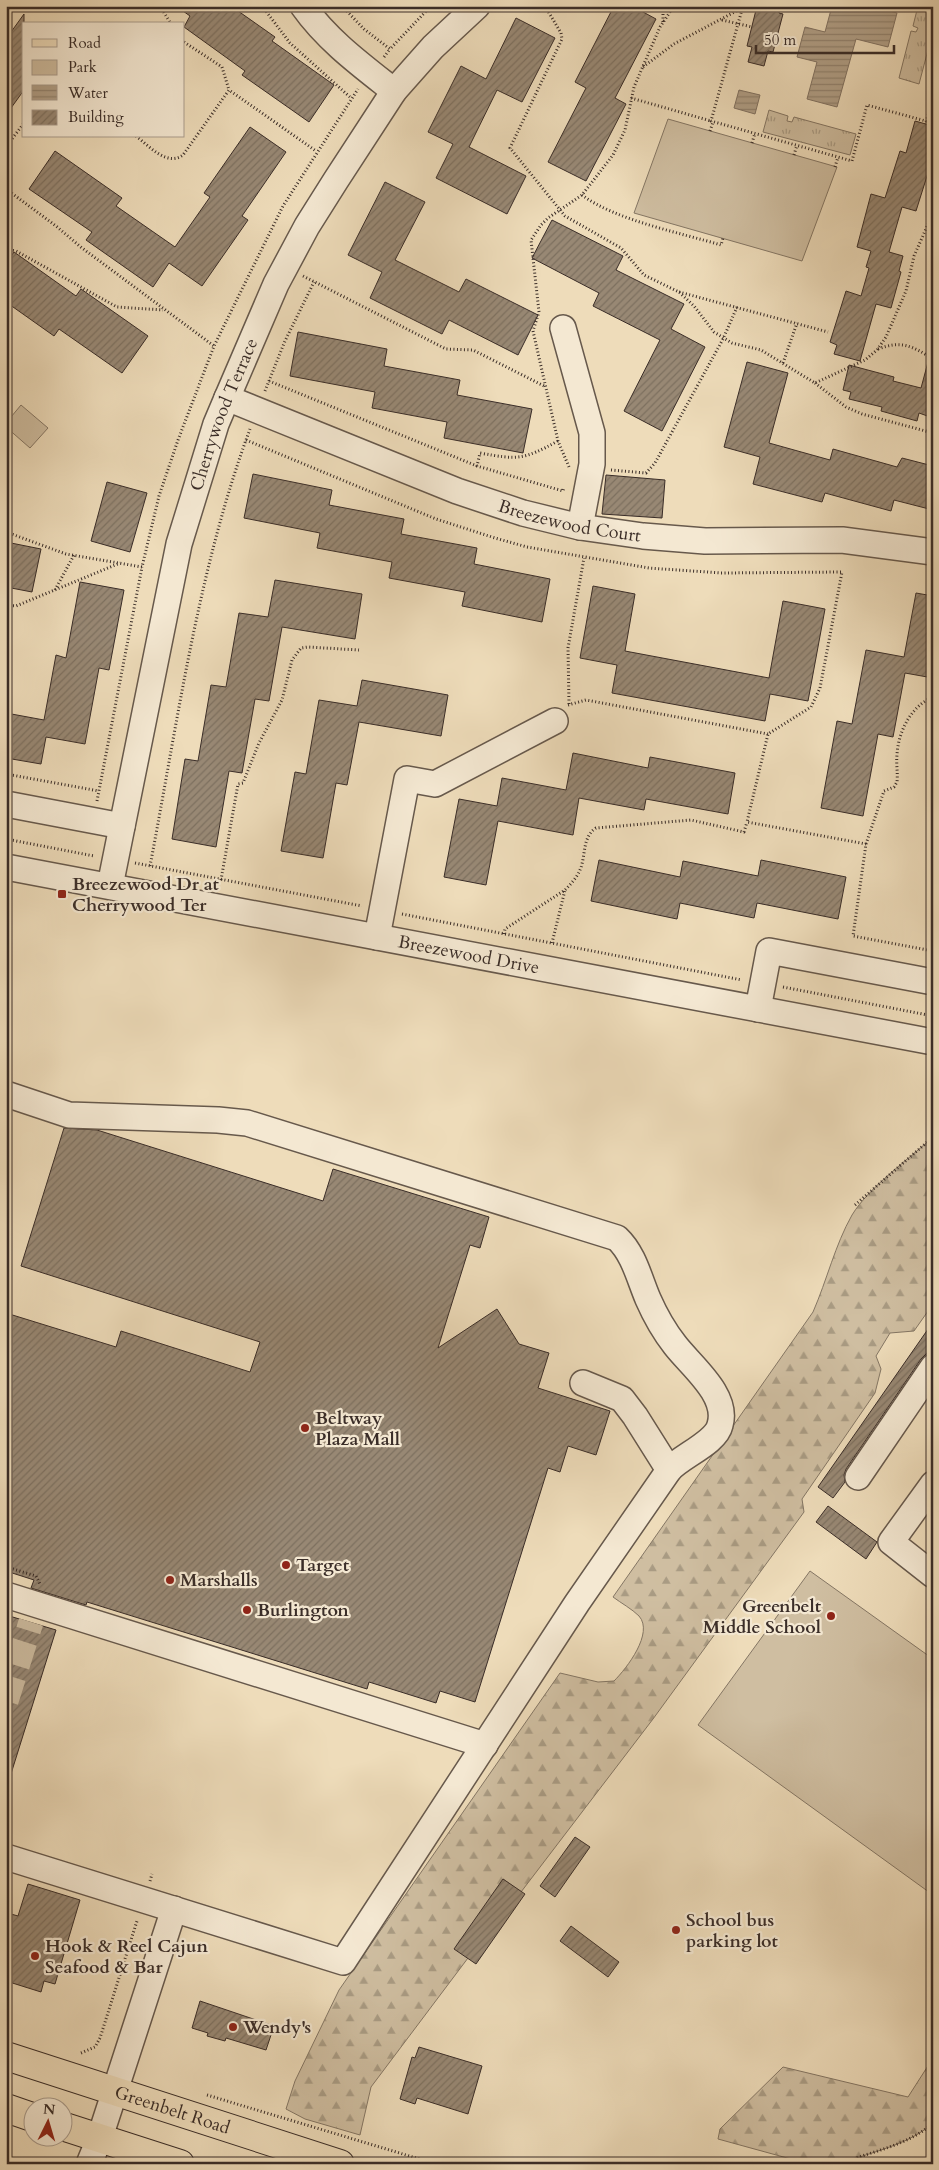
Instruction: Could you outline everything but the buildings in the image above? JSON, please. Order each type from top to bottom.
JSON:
[{"type":"main road","name":"Greenbelt Road","points":[[6,2056],[340,2164]]},
{"type":"main road","points":[[6,2108],[22,2113]]},
{"type":"main road","points":[[72,2129],[180,2164]]},
{"type":"street","points":[[303,6],[311,18],[339,47],[394,91]]},
{"type":"street","name":"Cherrywood Terrace","points":[[110,886],[179,544],[213,433],[226,398],[285,267],[307,226],[394,91],[433,47],[477,6]]},
{"type":"street","points":[[563,328],[592,433],[576,468],[580,527]]},
{"type":"street","name":"Breezewood Court","points":[[226,398],[457,491],[523,513],[580,527],[643,536],[705,541],[842,540],[933,552]]},
{"type":"street","points":[[377,937],[407,779],[435,784],[562,712]]},
{"type":"street","points":[[6,804],[122,826]]},
{"type":"street","name":"Breezewood Drive","points":[[6,866],[933,1042]]},
{"type":"street","points":[[758,1009],[769,951],[933,982]]},
{"type":"street","points":[[6,1094],[69,1115],[210,1119],[247,1122],[617,1238],[626,1247],[656,1316],[675,1345],[712,1388],[720,1408],[720,1425],[714,1436],[677,1461],[669,1470],[577,1603],[343,1962],[6,1857]]},
{"type":"street","points":[[858,1478],[933,1367]]},
{"type":"street","points":[[583,1383],[622,1399],[669,1470]]},
{"type":"street","points":[[933,1484],[891,1542],[933,1575]]},
{"type":"street","points":[[6,1595],[33,1614],[485,1745]]},
{"type":"street","points":[[89,2164],[100,2137],[174,1909]]},
{"type":"path","points":[[160,6],[170,22]]},
{"type":"path","points":[[262,6],[290,43],[351,98]]},
{"type":"path","points":[[342,6],[364,29],[390,49]]},
{"type":"path","points":[[6,839],[95,856],[100,831],[96,812],[99,792],[142,567],[159,496],[214,346],[283,206],[316,151],[351,98],[390,49],[431,6]]},
{"type":"path","points":[[545,6],[561,33],[562,39],[510,148],[559,210],[577,223],[621,248],[644,275],[679,292],[828,332]]},
{"type":"path","points":[[663,23],[664,6]]},
{"type":"path","points":[[674,6],[663,23],[642,68],[631,98],[625,130],[605,167],[582,195],[541,225],[532,240],[539,312],[533,330],[558,441],[576,468],[646,473],[655,463],[723,339],[736,307]]},
{"type":"path","points":[[642,68],[674,44],[722,20],[743,7]]},
{"type":"path","points":[[710,131],[743,7]]},
{"type":"path","points":[[722,20],[752,27]]},
{"type":"path","points":[[185,43],[222,67],[229,90],[316,151]]},
{"type":"path","points":[[139,138],[166,158],[179,158],[229,90]]},
{"type":"path","points":[[631,98],[852,161],[867,105],[933,123]]},
{"type":"path","points":[[926,122],[933,100]]},
{"type":"path","points":[[6,147],[22,126]]},
{"type":"path","points":[[752,143],[755,134]]},
{"type":"path","points":[[794,155],[796,145]]},
{"type":"path","points":[[835,167],[838,157]]},
{"type":"path","points":[[6,189],[214,346]]},
{"type":"path","points":[[582,195],[601,208],[615,213],[722,245],[723,238]]},
{"type":"path","points":[[815,383],[865,360],[877,350],[886,337],[906,291],[914,256],[933,214]]},
{"type":"path","points":[[6,248],[16,251],[118,307],[165,310]]},
{"type":"path","points":[[285,267],[446,349],[473,350],[546,387]]},
{"type":"path","points":[[150,866],[207,571],[223,510],[269,381],[314,282]]},
{"type":"path","points":[[679,292],[694,306],[714,332],[723,339],[762,350],[815,383],[846,408],[933,433]]},
{"type":"path","points":[[783,363],[797,323]]},
{"type":"path","points":[[877,350],[893,344],[906,345],[933,359]]},
{"type":"path","points":[[269,381],[477,466],[563,491],[565,484]]},
{"type":"path","points":[[477,466],[480,454],[516,459],[529,456],[558,441]]},
{"type":"path","points":[[6,532],[74,555],[142,567]]},
{"type":"path","points":[[54,591],[74,555]]},
{"type":"path","points":[[562,712],[568,648],[584,558]]},
{"type":"path","points":[[6,605],[16,606],[121,563]]},
{"type":"path","points":[[562,712],[586,700],[768,734],[812,707],[816,701],[842,572]]},
{"type":"path","points":[[221,880],[238,784],[243,783],[259,743],[282,700],[292,660],[301,648],[359,650]]},
{"type":"path","points":[[933,697],[914,710],[905,725],[898,745],[898,782],[894,787],[884,791],[866,844],[853,936],[933,951]]},
{"type":"path","points":[[504,934],[505,929],[565,890],[580,870],[588,836],[596,828],[691,820],[744,832],[768,734]]},
{"type":"path","points":[[6,774],[99,792]]},
{"type":"path","points":[[747,822],[866,844]]},
{"type":"path","points":[[115,860],[933,1016]]},
{"type":"path","points":[[552,943],[565,890]]},
{"type":"path","points":[[855,1205],[933,1137]]},
{"type":"path","points":[[81,2053],[95,2048],[100,2038],[152,1874]]},
{"type":"path","points":[[202,2094],[436,2164]]},
{"type":"path","points":[[855,2164],[856,2158],[892,2146],[922,2132],[933,2123]]},
{"type":"green space","points":[[918,6],[933,6],[933,31],[919,84],[899,78],[911,31],[916,32],[918,28],[913,26]]},
{"type":"green space","points":[[769,110],[788,116],[787,121],[792,122],[794,117],[856,134],[850,155],[763,132]]},
{"type":"green space","points":[[668,119],[837,167],[802,261],[634,213]]},
{"type":"green space","points":[[21,405],[48,428],[30,448],[6,427],[6,423]]},
{"type":"green space","points":[[933,1137],[933,1304],[914,1331],[890,1333],[876,1356],[881,1369],[875,1393],[802,1499],[804,1512],[653,1719],[521,1892],[503,1879],[468,1958],[371,2087],[360,2135],[305,2119],[286,2109],[295,2081],[339,1990],[560,1673],[598,1682],[614,1681],[632,1659],[641,1641],[643,1623],[636,1613],[613,1597],[813,1312],[841,1238],[852,1215],[868,1194]]},
{"type":"green space","points":[[810,1571],[933,1659],[933,1895],[698,1725]]},
{"type":"green space","points":[[933,2058],[933,2123],[907,2140],[857,2158],[855,2164],[809,2164],[718,2139],[720,2129],[783,2067],[908,2097]]},
{"type":"water","points":[[832,6],[871,6],[897,13],[888,47],[856,39],[837,107],[807,99],[817,62],[797,57],[805,27],[825,32]]},
{"type":"water","points":[[739,90],[760,95],[755,114],[734,108]]},
{"type":"tunnel","points":[[6,1701],[31,1622]]},
{"type":"place","name":"Breezewood Dr at Cherrywood Ter","points":[[62,894]]},
{"type":"place","name":"Beltway Plaza Mall","points":[[305,1428]]},
{"type":"place","name":"Target","points":[[286,1565]]},
{"type":"place","name":"Marshalls","points":[[170,1580]]},
{"type":"place","name":"Burlington","points":[[247,1610]]},
{"type":"place","name":"Greenbelt Middle School","points":[[831,1616]]},
{"type":"place","name":"School bus parking lot","points":[[676,1930]]},
{"type":"place","name":"Hook & Reel Cajun Seafood & Bar","points":[[35,1956]]},
{"type":"place","name":"Wendy's","points":[[233,2027]]}]
